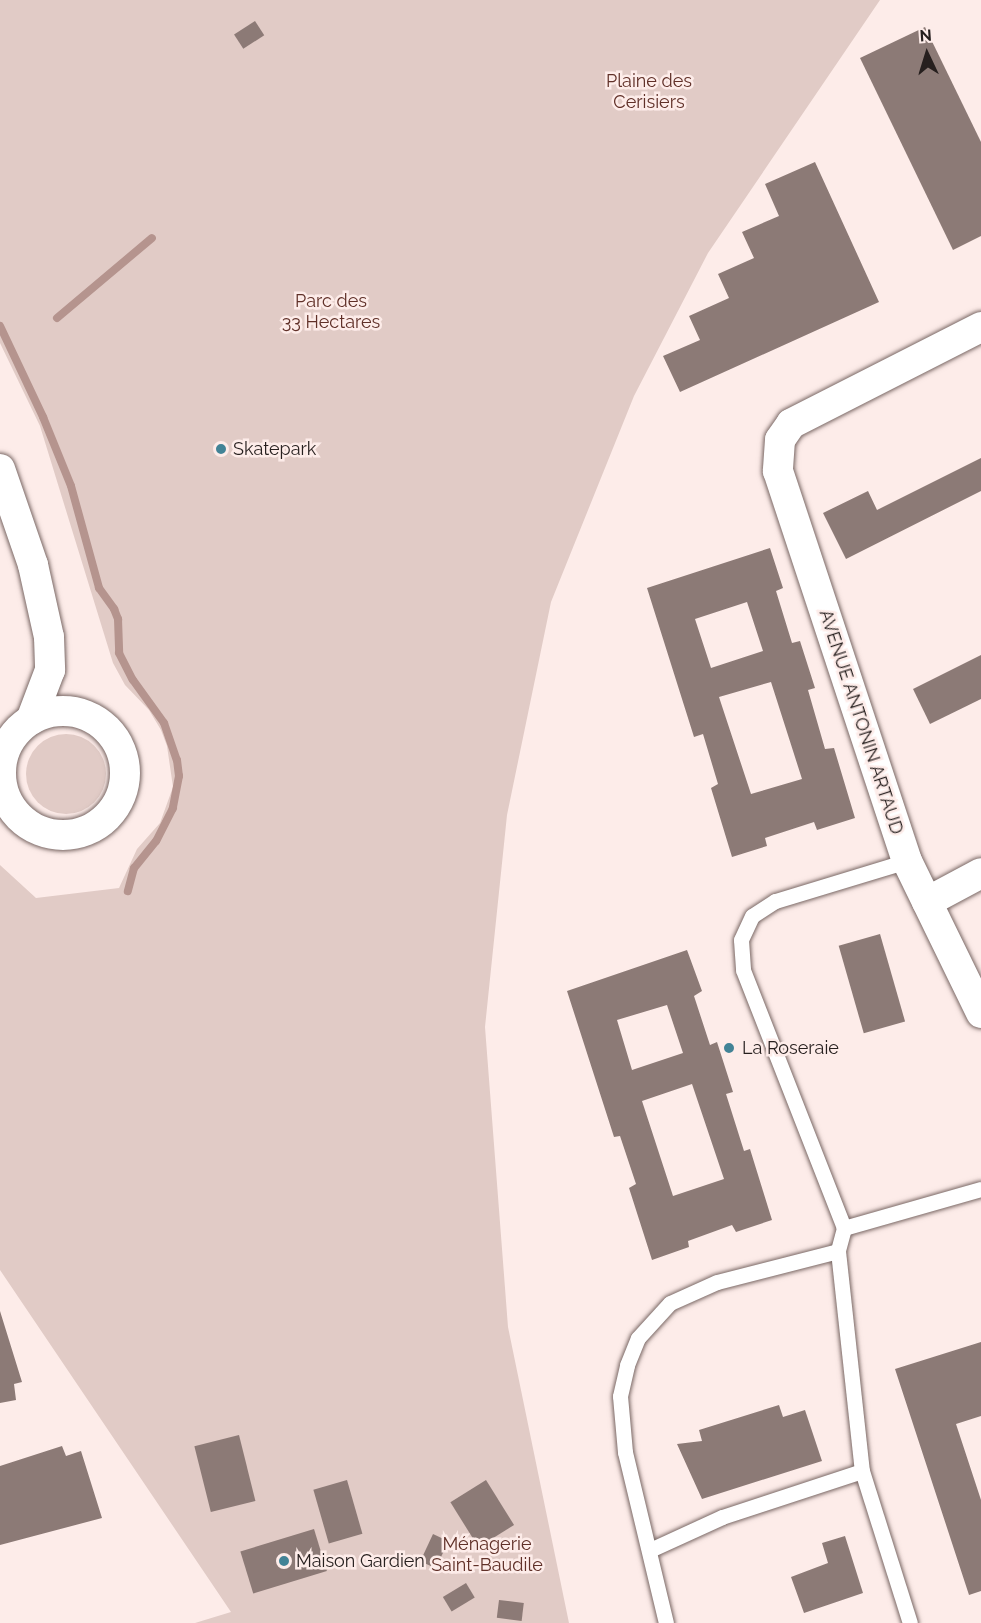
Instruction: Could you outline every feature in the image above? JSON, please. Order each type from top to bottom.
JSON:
[{"type":"street","name":"AVENUE ANTONIN ARTAUD","points":[[981,327],[791,424],[780,440],[778,471],[907,861],[981,1013]]},
{"type":"street","points":[[0,469],[33,565],[49,637],[51,663],[31,720]]},
{"type":"street","points":[[51,663],[65,680],[78,713]]},
{"type":"street","points":[[58,711],[78,713],[97,721],[112,735],[122,753],[125,773],[122,793],[98,825],[79,833],[59,836],[39,831],[22,820],[9,805],[1,787],[0,768],[4,751],[13,736],[31,720],[58,711]]},
{"type":"street","points":[[927,902],[981,873]]},
{"type":"lane","points":[[907,861],[775,901],[752,916],[741,940],[743,970],[844,1228],[838,1251],[862,1471],[910,1623]]},
{"type":"lane","points":[[844,1228],[981,1189]]},
{"type":"lane","points":[[666,1623],[625,1452],[620,1396],[627,1365],[638,1338],[670,1303],[717,1282],[838,1251]]},
{"type":"lane","points":[[650,1550],[722,1517],[862,1471]]},
{"type":"green space","name":"Parc des 33 Hectares","points":[[0,0],[880,0],[708,253],[634,396],[551,602],[507,815],[485,1027],[508,1327],[569,1623],[195,1623],[231,1612],[0,1270],[0,865],[36,898],[119,888],[137,849],[160,823],[173,787],[167,746],[161,730],[149,710],[125,685],[113,663],[40,426],[0,343]]},
{"type":"green space","points":[[66,734],[81,737],[94,746],[103,759],[106,774],[103,789],[94,802],[81,811],[66,814],[51,811],[38,802],[29,789],[26,774],[29,759],[38,746],[51,737]]},
{"type":"building","points":[[255,21],[264,35],[243,49],[234,35]]},
{"type":"building","points":[[925,27],[981,142],[981,236],[953,250],[860,58]]},
{"type":"building","points":[[815,162],[879,302],[680,392],[663,356],[700,340],[689,316],[729,298],[718,274],[754,258],[742,232],[779,216],[765,184]]},
{"type":"building","points":[[981,458],[981,491],[846,559],[823,513],[868,491],[877,510]]},
{"type":"building","points":[[770,548],[783,588],[776,591],[792,643],[800,641],[815,688],[808,690],[825,749],[834,748],[855,818],[817,830],[814,822],[765,838],[767,846],[732,857],[711,788],[718,784],[703,734],[694,737],[647,588]],"holes":[[[747,602],[763,651],[711,668],[695,619]],[[771,682],[802,779],[751,794],[719,697]]]},
{"type":"building","points":[[981,655],[981,699],[930,724],[913,689]]},
{"type":"building","points":[[880,934],[905,1021],[864,1033],[839,946]]},
{"type":"building","points":[[687,950],[702,991],[694,996],[710,1045],[717,1042],[733,1092],[726,1094],[744,1151],[750,1149],[772,1220],[736,1232],[732,1225],[688,1241],[689,1247],[652,1260],[629,1188],[636,1184],[620,1136],[614,1137],[567,991]],"holes":[[[667,1005],[683,1053],[632,1070],[617,1020]],[[692,1084],[724,1179],[673,1196],[642,1101]]]},
{"type":"building","points":[[0,1311],[22,1382],[14,1384],[16,1400],[0,1403]]},
{"type":"building","points":[[981,1342],[981,1416],[956,1424],[981,1500],[981,1591],[969,1595],[895,1369]]},
{"type":"building","points":[[779,1405],[783,1417],[805,1410],[822,1461],[702,1499],[677,1444],[702,1441],[699,1430]]},
{"type":"building","points":[[239,1435],[255,1501],[211,1512],[194,1446]]},
{"type":"building","points":[[62,1446],[66,1456],[81,1451],[102,1518],[0,1545],[0,1466]]},
{"type":"building","points":[[347,1480],[362,1534],[329,1543],[313,1490]]},
{"type":"building","points":[[486,1480],[514,1525],[478,1547],[450,1502]]},
{"type":"building","name":"Maison Gardien","points":[[314,1529],[327,1571],[253,1594],[240,1552]]},
{"type":"building","points":[[433,1534],[448,1541],[436,1568],[420,1561]]},
{"type":"building","points":[[845,1536],[863,1593],[804,1613],[791,1577],[828,1563],[822,1543]]},
{"type":"building","points":[[466,1583],[475,1598],[452,1611],[443,1597]]},
{"type":"building","points":[[499,1600],[524,1603],[522,1621],[497,1618]]},
{"type":"waterway","points":[[57,318],[152,238]]},
{"type":"waterway","points":[[0,326],[43,417],[71,486],[99,588],[114,609],[118,619],[119,653],[133,680],[164,723],[177,760],[179,776],[173,808],[156,841],[134,868],[128,891]]},
{"type":"place","name":"Skatepark","points":[[221,449]]},
{"type":"place","name":"La Roseraie","points":[[729,1048]]},
{"type":"place","name":"Maison Gardien","points":[[284,1561]]},
{"type":"park label","name":"Plaine des Cerisiers","points":[[649,92]]},
{"type":"park label","name":"Ménagerie Saint-Baudile","points":[[487,1555]]}]
